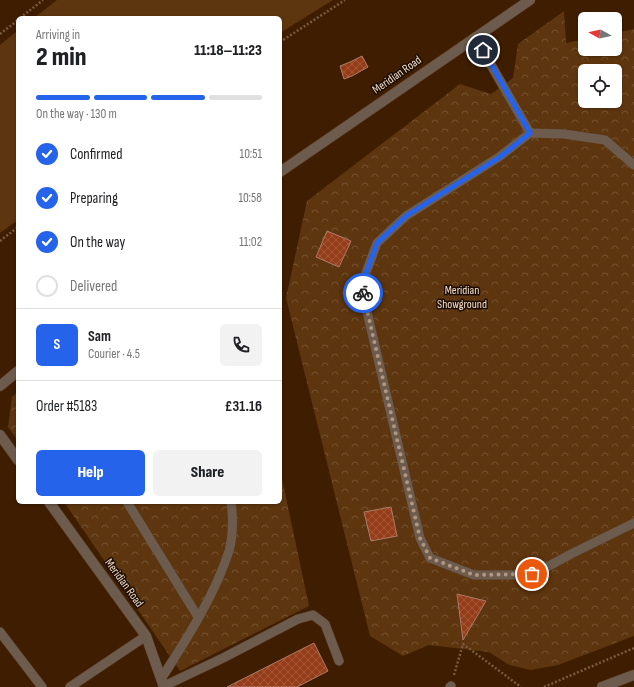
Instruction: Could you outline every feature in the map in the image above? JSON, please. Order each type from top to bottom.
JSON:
[{"type":"street","name":"Meridian Road","points":[[282,171],[530,0]]},
{"type":"street","points":[[0,386],[16,373]]},
{"type":"street","points":[[0,435],[16,457]]},
{"type":"street","name":"Meridian Road","points":[[50,504],[146,636],[163,684]]},
{"type":"street","points":[[602,687],[634,675]]},
{"type":"lane","points":[[475,37],[530,133]]},
{"type":"lane","points":[[634,165],[606,140],[564,134],[530,133],[500,157],[406,216],[377,243],[361,286],[420,538],[430,558],[474,575],[532,574],[634,523]]},
{"type":"lane","points":[[128,504],[198,617]]},
{"type":"lane","points":[[163,684],[216,583],[229,550],[233,516],[230,504]]},
{"type":"lane","points":[[163,684],[223,658],[298,619],[313,615],[325,624],[339,661]]},
{"type":"lane","points":[[0,632],[42,687]]},
{"type":"lane","points":[[70,687],[146,636]]},
{"type":"path","points":[[22,16],[42,0]]},
{"type":"path","points":[[282,41],[345,0]]},
{"type":"path","points":[[0,34],[16,22]]},
{"type":"path","points":[[0,241],[16,229]]},
{"type":"path","points":[[450,687],[463,644],[521,687]]},
{"type":"path","points":[[544,687],[634,648]]},
{"type":"green space","points":[[57,0],[333,0],[282,32],[282,16],[37,16]]},
{"type":"green space","name":"Meridian Showground","points":[[564,11],[566,43],[578,40],[578,56],[622,56],[622,32],[634,29],[634,636],[558,665],[531,670],[509,665],[489,652],[429,645],[403,656],[370,636],[286,298],[307,201],[460,84],[491,94],[513,78],[518,44]]},
{"type":"green space","points":[[16,32],[16,221],[0,233],[0,45]]},
{"type":"green space","points":[[16,394],[16,438],[8,427],[12,397]]},
{"type":"green space","points":[[282,478],[309,606],[180,671],[65,504],[282,504]]},
{"type":"building","points":[[362,56],[368,67],[344,79],[340,66]]},
{"type":"building","points":[[327,231],[351,241],[339,267],[316,257]]},
{"type":"building","points":[[391,507],[397,536],[371,541],[364,512]]},
{"type":"building","points":[[457,594],[486,601],[463,640]]},
{"type":"building","points":[[314,643],[328,671],[297,687],[227,687]]},
{"type":"way so far","points":[[363,293],[420,538],[430,558],[474,575],[532,574]]},
{"type":"route","points":[[363,293],[361,286],[377,243],[406,216],[500,157],[530,133],[483,50]]}]
